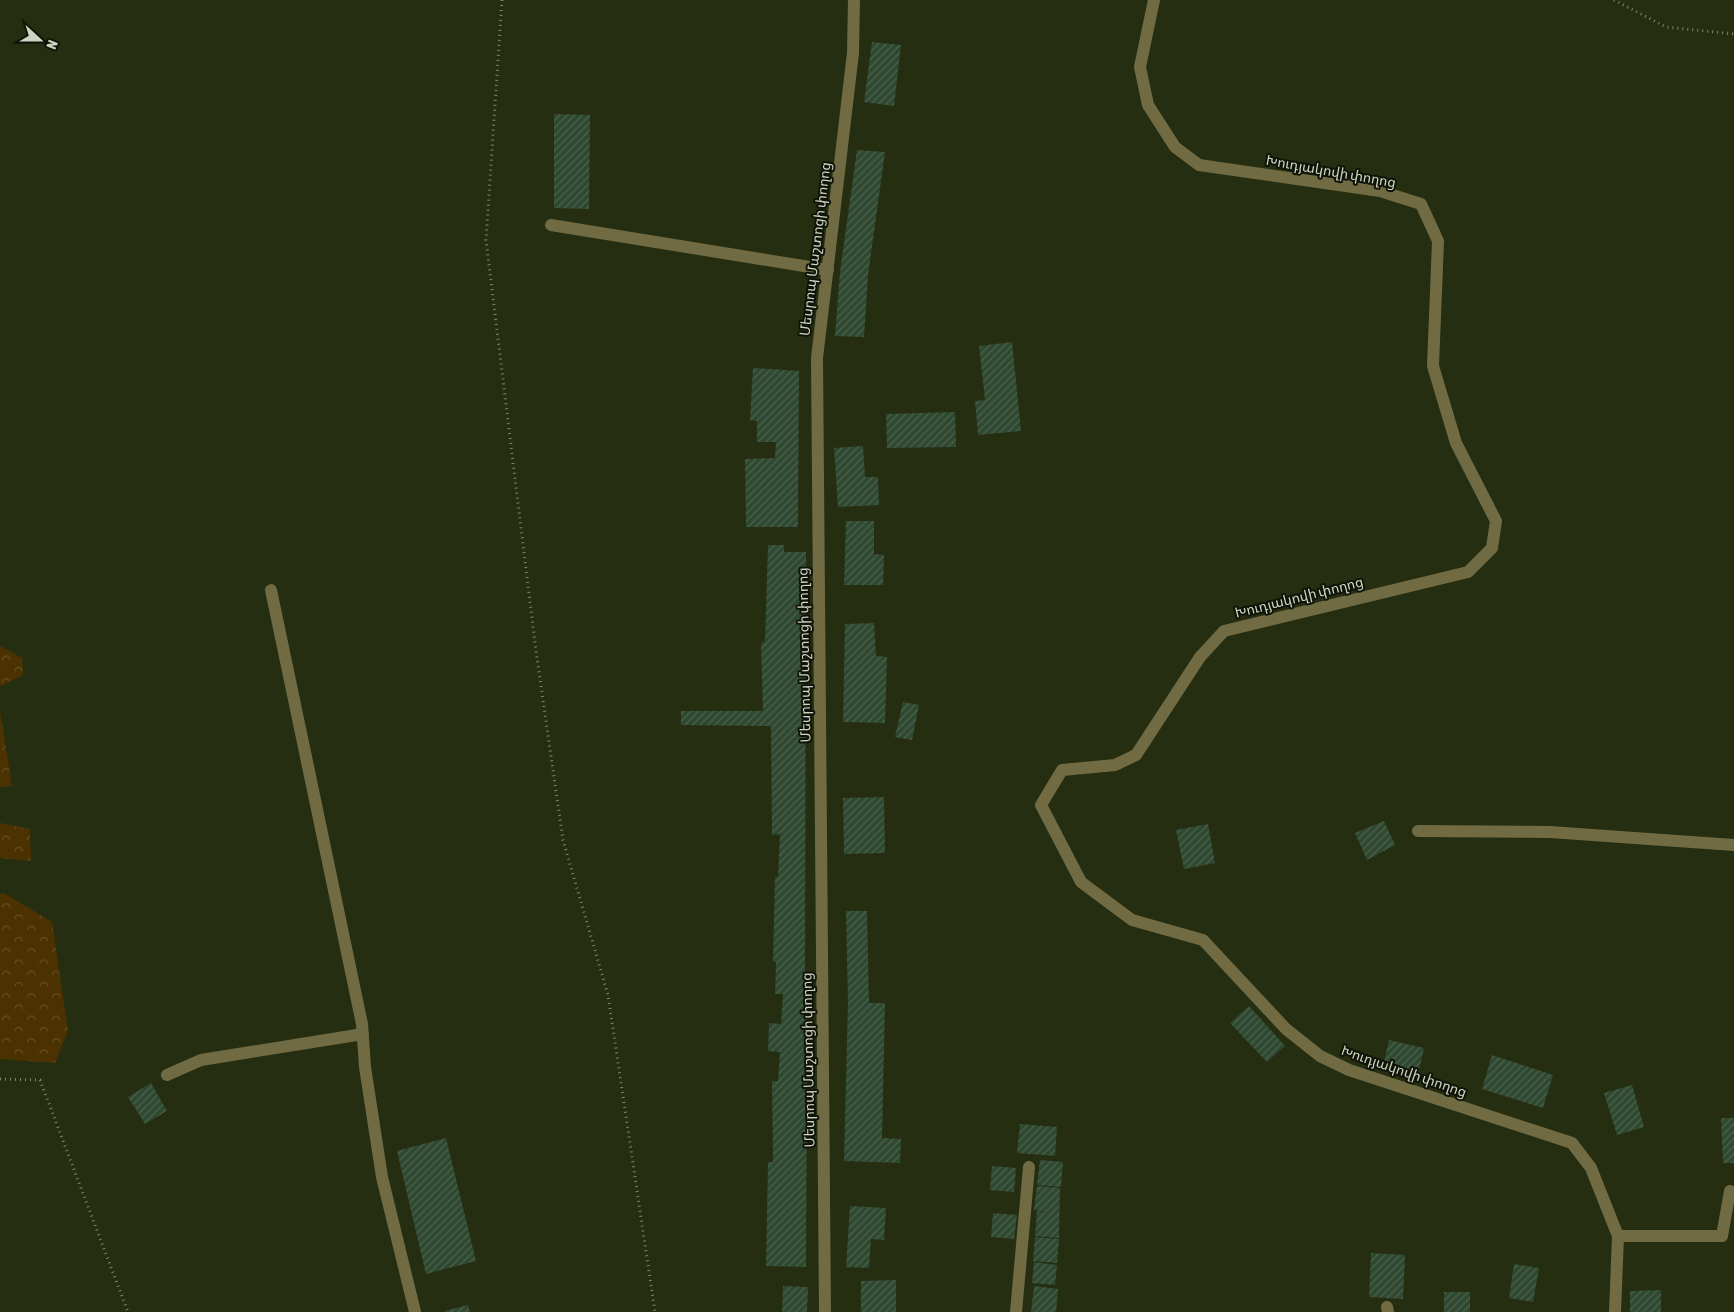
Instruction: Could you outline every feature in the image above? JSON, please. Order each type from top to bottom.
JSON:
[{"type":"street","name":"Մեսրոպ Մաշտոցի փողոց","points":[[825,1312],[817,358],[854,53],[854,0]]},
{"type":"street","name":"Խուդյակովի փողոց","points":[[1154,0],[1140,67],[1148,105],[1175,147],[1199,165],[1380,191],[1421,204],[1438,241],[1433,366],[1456,443],[1496,521],[1492,548],[1468,572],[1224,631],[1200,657],[1136,755],[1115,765],[1062,770],[1041,805],[1082,882],[1132,920],[1204,940],[1286,1029],[1320,1056],[1349,1070],[1572,1143],[1591,1168],[1618,1236],[1614,1312]]},
{"type":"street","points":[[551,225],[828,270]]},
{"type":"street","points":[[271,590],[362,1034],[365,1067],[382,1177],[415,1312]]},
{"type":"street","points":[[1418,831],[1550,832],[1734,846]]},
{"type":"street","points":[[167,1075],[201,1060],[362,1034]]},
{"type":"street","points":[[1016,1312],[1029,1167]]},
{"type":"street","points":[[1618,1236],[1722,1236],[1730,1191]]},
{"type":"path","points":[[502,0],[487,250],[536,652],[563,840],[608,995],[655,1312]]},
{"type":"path","points":[[1614,0],[1666,27],[1734,34]]},
{"type":"path","points":[[0,1079],[40,1080],[128,1312]]},
{"type":"green space","points":[[0,646],[22,658],[23,675],[0,686]]},
{"type":"green space","points":[[0,711],[12,786],[0,787]]},
{"type":"green space","points":[[0,823],[30,829],[31,861],[0,858]]},
{"type":"green space","points":[[4,893],[52,922],[68,1031],[55,1063],[0,1059],[0,894]]},
{"type":"building","points":[[872,42],[901,45],[894,106],[864,102]]},
{"type":"building","points":[[554,114],[590,115],[589,209],[554,208]]},
{"type":"building","points":[[857,150],[885,152],[868,275],[864,337],[835,336],[840,272]]},
{"type":"building","points":[[1012,342],[1021,431],[978,435],[975,401],[985,400],[979,346]]},
{"type":"building","points":[[753,368],[799,371],[798,527],[746,527],[745,459],[775,458],[776,442],[757,442],[757,421],[750,420]]},
{"type":"building","points":[[955,412],[956,447],[887,448],[886,414]]},
{"type":"building","points":[[863,446],[865,477],[878,477],[879,505],[838,507],[834,448]]},
{"type":"building","points":[[846,521],[874,521],[874,554],[884,555],[883,585],[844,585]]},
{"type":"building","points":[[768,545],[784,545],[784,552],[806,552],[805,963],[804,996],[798,996],[810,997],[807,1053],[806,1267],[766,1266],[768,1162],[773,1162],[772,1081],[778,1081],[780,1052],[768,1051],[769,1023],[781,1024],[783,994],[775,994],[776,962],[773,962],[775,877],[778,877],[780,834],[772,835],[771,726],[681,725],[681,711],[763,711],[761,644],[765,641]]},
{"type":"building","points":[[874,623],[876,656],[887,657],[885,723],[843,722],[845,624]]},
{"type":"building","points":[[903,702],[919,705],[912,740],[895,737]]},
{"type":"building","points":[[884,797],[885,853],[844,854],[843,798]]},
{"type":"building","points":[[1384,821],[1395,845],[1367,860],[1355,833]]},
{"type":"building","points":[[1208,824],[1215,863],[1184,869],[1176,830]]},
{"type":"building","points":[[846,911],[867,911],[869,1003],[885,1003],[882,1138],[901,1139],[900,1163],[844,1161],[848,1002]]},
{"type":"building","points":[[1249,1006],[1285,1046],[1267,1062],[1230,1023]]},
{"type":"building","points":[[1389,1040],[1424,1048],[1417,1079],[1382,1071]]},
{"type":"building","points":[[1492,1055],[1553,1075],[1543,1108],[1482,1089]]},
{"type":"building","points":[[151,1083],[167,1111],[145,1124],[128,1097]]},
{"type":"building","points":[[1632,1085],[1644,1127],[1617,1135],[1604,1093]]},
{"type":"building","points":[[1721,1118],[1734,1118],[1734,1163],[1723,1163]]},
{"type":"building","points":[[1020,1124],[1057,1127],[1055,1156],[1017,1153]]},
{"type":"building","points":[[446,1138],[476,1261],[426,1274],[397,1151]]},
{"type":"building","points":[[1040,1160],[1063,1162],[1061,1187],[1037,1185]]},
{"type":"building","points":[[992,1166],[1016,1168],[1014,1192],[990,1190]]},
{"type":"building","points":[[1037,1186],[1060,1188],[1059,1238],[1035,1236],[1037,1211],[1050,1212],[1034,1210]]},
{"type":"building","points":[[850,1206],[886,1208],[884,1240],[871,1239],[869,1268],[846,1267]]},
{"type":"building","points":[[993,1213],[1017,1215],[1014,1239],[991,1237]]},
{"type":"building","points":[[1035,1237],[1059,1239],[1057,1263],[1033,1261]]},
{"type":"building","points":[[1371,1253],[1405,1255],[1403,1299],[1369,1297]]},
{"type":"building","points":[[1034,1262],[1057,1265],[1055,1285],[1032,1283]]},
{"type":"building","points":[[1514,1264],[1539,1268],[1533,1302],[1509,1298]]},
{"type":"building","points":[[896,1280],[896,1312],[861,1312],[861,1281]]},
{"type":"building","points":[[783,1286],[808,1287],[807,1312],[782,1312]]},
{"type":"building","points":[[1034,1286],[1058,1289],[1056,1312],[1031,1312]]},
{"type":"building","points":[[1661,1290],[1661,1312],[1630,1312],[1630,1291]]},
{"type":"building","points":[[1444,1292],[1470,1292],[1470,1312],[1444,1312]]},
{"type":"building","points":[[468,1305],[470,1312],[445,1312],[445,1311]]}]
